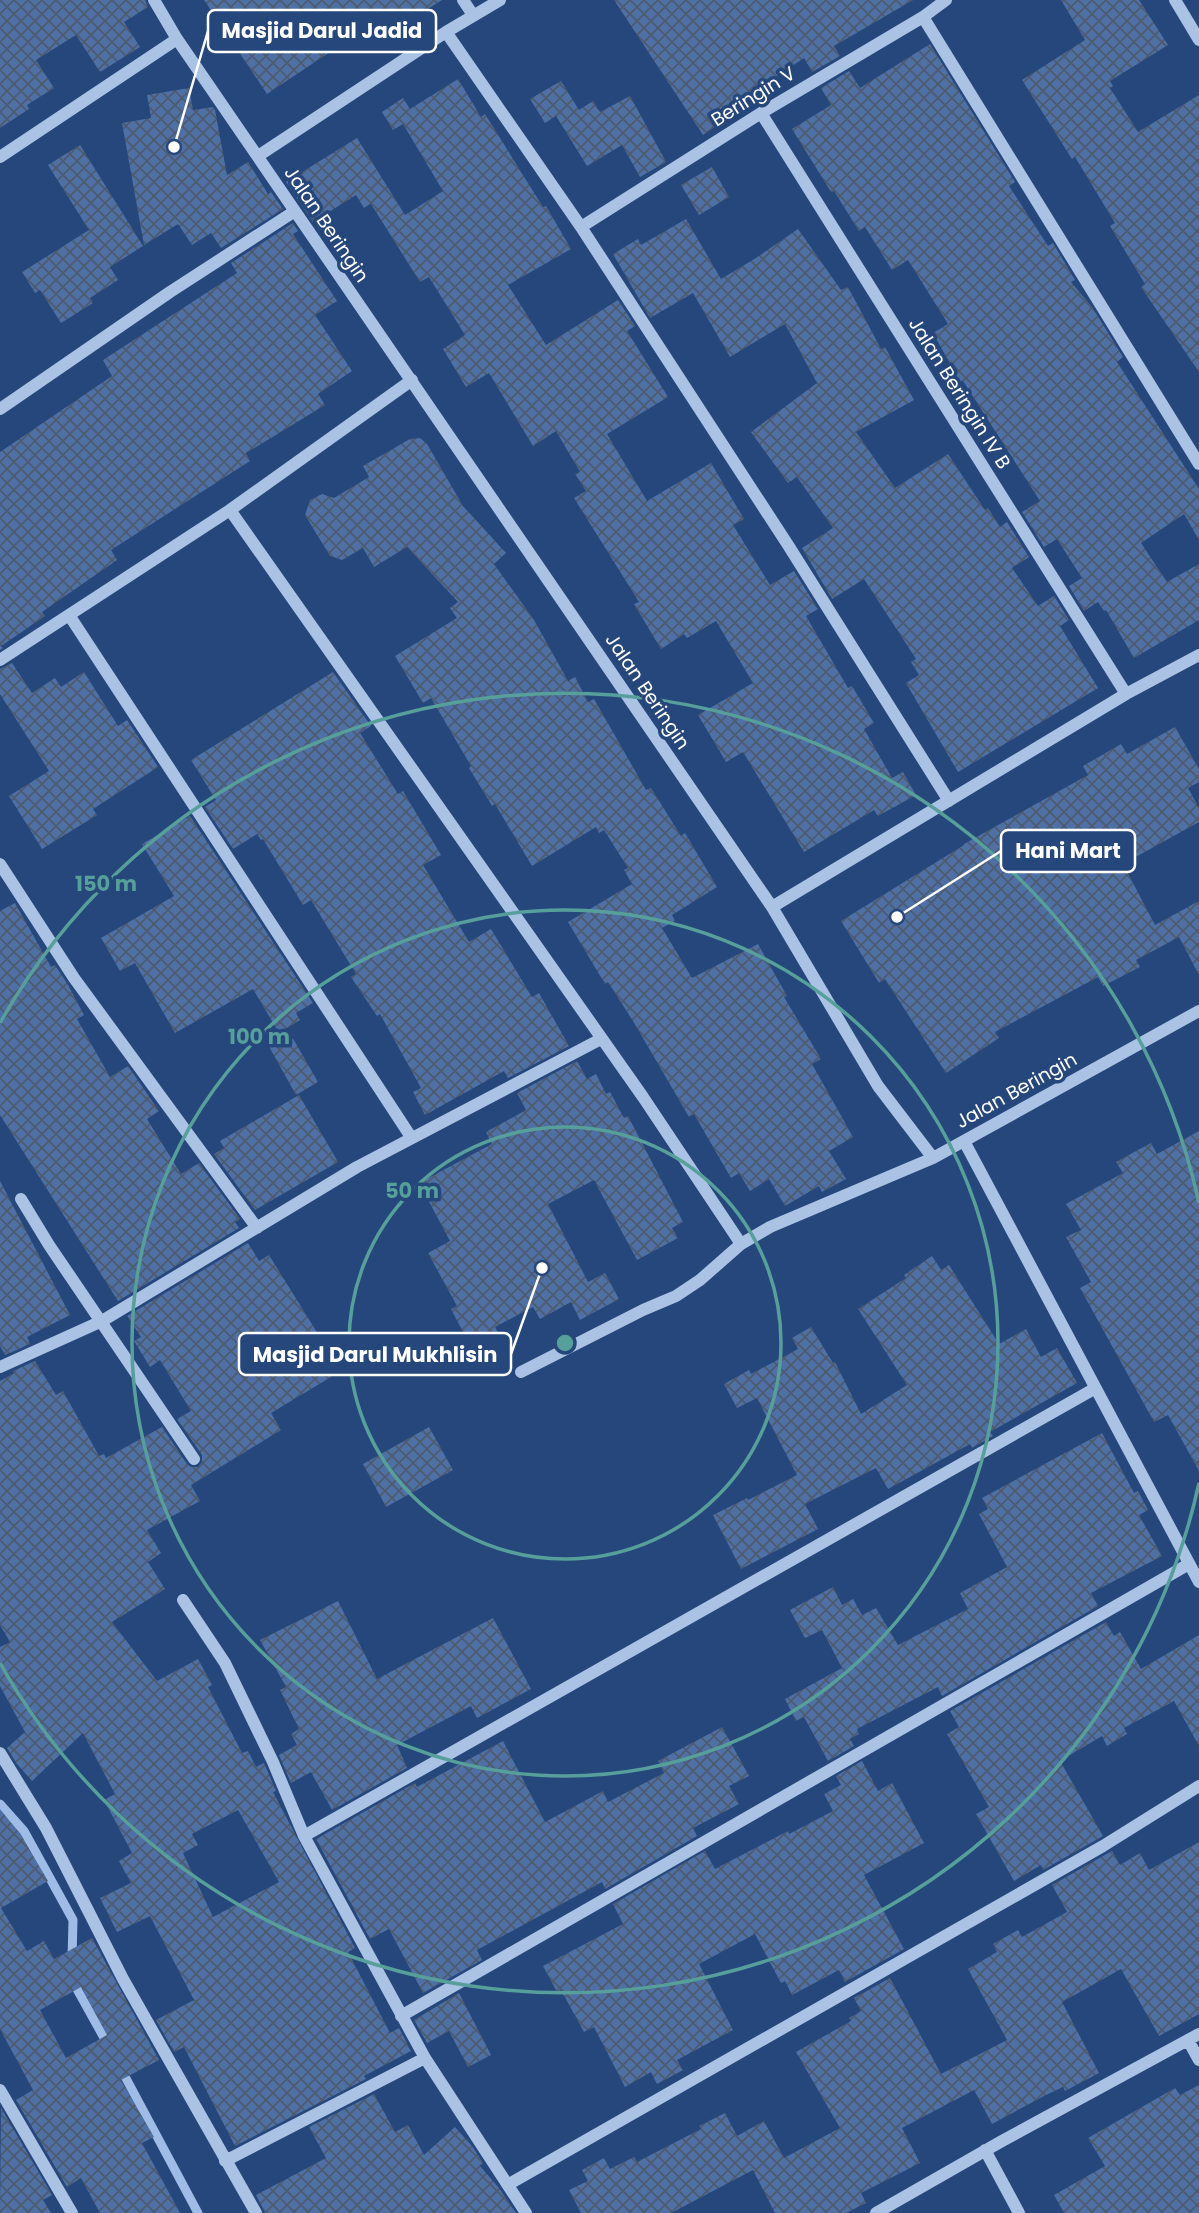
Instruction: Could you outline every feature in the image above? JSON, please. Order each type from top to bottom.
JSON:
[{"type":"street","name":"Jalan Beringin","points":[[154,0],[177,39],[772,907],[878,1086],[933,1157],[1199,1011]]},
{"type":"street","points":[[463,0],[473,15]]},
{"type":"street","points":[[258,156],[446,32],[500,0]]},
{"type":"street","name":"Beringin V","points":[[581,227],[761,113],[923,17],[946,0]]},
{"type":"street","points":[[1175,0],[1199,40]]},
{"type":"street","points":[[923,17],[1199,464]]},
{"type":"street","points":[[446,32],[581,227],[788,545],[948,801]]},
{"type":"street","points":[[0,157],[177,39]]},
{"type":"street","name":"Jalan Beringin IV B","points":[[761,113],[1126,694]]},
{"type":"street","points":[[0,410],[170,292],[295,211]]},
{"type":"street","points":[[0,660],[230,510],[412,380]]},
{"type":"street","points":[[230,510],[601,1039],[741,1244]]},
{"type":"street","points":[[69,615],[411,1137]]},
{"type":"street","points":[[772,907],[1126,694],[1199,655]]},
{"type":"street","points":[[1,867],[74,978],[257,1228]]},
{"type":"street","points":[[0,1367],[102,1321],[411,1137],[601,1039]]},
{"type":"street","points":[[964,1141],[1199,1582]]},
{"type":"street","points":[[521,1372],[676,1296],[700,1280],[741,1244],[770,1227],[933,1157]]},
{"type":"street","points":[[21,1199],[49,1245],[194,1459]]},
{"type":"street","points":[[304,1836],[1094,1389]]},
{"type":"street","points":[[401,2016],[1189,1564]]},
{"type":"street","points":[[183,1600],[225,1663],[273,1762],[304,1836],[401,2016],[425,2058],[526,2213]]},
{"type":"street","points":[[0,1753],[46,1828],[123,1979],[256,2213]]},
{"type":"street","points":[[509,2184],[1103,1846],[1199,1786]]},
{"type":"street","points":[[876,2213],[985,2150],[1194,2037],[1199,2060]]},
{"type":"street","points":[[225,2161],[425,2058]]},
{"type":"street","points":[[0,2090],[72,2213]]},
{"type":"street","points":[[985,2150],[1019,2213]]},
{"type":"building","points":[[0,0],[145,0],[148,7],[124,22],[140,47],[100,72],[76,35],[36,60],[54,88],[27,105],[29,109],[0,128]]},
{"type":"building","points":[[204,0],[442,0],[378,40],[369,26],[267,94]]},
{"type":"building","points":[[614,0],[913,0],[834,46],[840,56],[812,72],[804,58],[746,97],[750,103],[703,135]]},
{"type":"building","points":[[1061,0],[1139,0],[1168,45],[1110,81],[1113,86],[1110,88],[1138,132],[1199,95],[1199,372],[1141,287],[1145,284],[1110,226],[1115,223],[1075,157],[1072,159],[1022,80],[1085,40]]},
{"type":"building","points":[[930,44],[1015,182],[1009,186],[1048,246],[1053,243],[1075,280],[1071,282],[1092,307],[1123,357],[1117,362],[1199,489],[1199,540],[1184,514],[1141,543],[1167,582],[1199,564],[1199,620],[1134,658],[1106,610],[1104,611],[1098,602],[1084,611],[1069,586],[1082,578],[1057,539],[1044,547],[1022,512],[1040,501],[963,381],[960,382],[933,333],[948,324],[908,260],[892,270],[865,227],[859,231],[834,191],[831,192],[792,129],[831,105],[821,88],[849,71],[860,88]]},
{"type":"building","points":[[458,79],[481,117],[485,114],[571,249],[508,285],[546,345],[618,300],[635,326],[627,331],[668,397],[607,434],[647,501],[711,463],[744,519],[733,525],[770,585],[794,571],[818,609],[806,616],[848,688],[852,686],[874,723],[864,729],[892,778],[903,772],[916,795],[878,816],[874,810],[804,852],[743,752],[726,762],[698,715],[753,683],[716,621],[687,638],[684,634],[661,649],[634,604],[639,602],[574,498],[586,491],[575,474],[580,472],[556,431],[533,446],[489,373],[466,387],[443,349],[465,335],[429,277],[420,282],[371,204],[364,208],[356,195],[313,222],[286,182],[357,138],[405,215],[443,191],[403,124],[393,130],[382,112],[403,98],[410,109]]},
{"type":"building","points":[[561,81],[579,110],[593,101],[600,112],[630,96],[666,162],[640,177],[622,145],[587,166],[556,116],[545,123],[530,99]]},
{"type":"building","points":[[189,88],[193,110],[213,107],[215,110],[227,175],[248,162],[268,194],[271,192],[283,209],[221,248],[211,233],[192,245],[178,224],[144,245],[122,123],[151,118],[147,95]]},
{"type":"building","points":[[80,145],[143,246],[110,267],[118,280],[90,298],[93,303],[61,323],[40,290],[35,293],[22,272],[89,230],[48,165]]},
{"type":"building","points":[[712,167],[729,197],[699,215],[681,185]]},
{"type":"building","points":[[686,219],[721,279],[798,229],[841,290],[848,287],[881,349],[885,347],[914,400],[856,432],[895,488],[948,454],[985,510],[988,508],[1000,527],[1007,522],[1029,557],[1012,568],[1038,606],[1054,596],[1069,620],[1060,626],[1098,688],[958,772],[906,683],[919,675],[911,662],[916,659],[864,579],[832,599],[802,548],[833,528],[797,477],[788,483],[751,432],[817,383],[785,324],[730,357],[693,293],[650,318],[613,254],[638,239],[641,245]]},
{"type":"building","points":[[293,223],[298,231],[293,234],[337,301],[315,315],[352,371],[318,394],[325,405],[246,453],[250,461],[111,550],[117,560],[42,612],[45,616],[1,646],[3,648],[0,650],[0,452],[112,376],[103,360],[237,273],[231,263]]},
{"type":"building","points":[[420,438],[427,444],[463,506],[506,553],[494,564],[534,620],[568,681],[575,677],[588,702],[594,699],[646,790],[651,788],[681,836],[685,833],[717,887],[672,915],[675,921],[662,928],[692,978],[758,944],[787,996],[784,997],[821,1059],[812,1064],[853,1137],[829,1151],[846,1179],[822,1192],[819,1186],[785,1206],[769,1179],[750,1191],[739,1173],[731,1178],[694,1114],[689,1117],[633,1021],[608,982],[605,984],[568,922],[632,884],[624,870],[628,868],[604,830],[599,833],[596,827],[532,866],[495,804],[492,806],[469,768],[471,766],[431,698],[423,703],[395,656],[457,618],[450,608],[458,602],[407,547],[374,567],[363,548],[342,560],[330,556],[305,515],[310,500],[322,494],[334,498],[369,477],[363,466],[410,439]]},
{"type":"building","points":[[12,663],[32,693],[55,678],[61,687],[84,672],[118,726],[127,720],[158,767],[93,809],[97,815],[42,849],[9,796],[49,771],[0,694],[0,669]]},
{"type":"building","points":[[333,672],[371,726],[360,733],[398,794],[403,791],[441,855],[423,865],[469,942],[491,929],[532,997],[539,993],[569,1046],[508,1078],[504,1071],[425,1115],[413,1092],[421,1088],[380,1014],[377,1016],[351,977],[356,974],[311,900],[303,905],[263,839],[257,834],[233,849],[205,807],[216,800],[191,760]]},
{"type":"building","points":[[1175,727],[1199,769],[1199,782],[1188,788],[1199,808],[1199,822],[1123,864],[1155,925],[1199,901],[1199,975],[1179,937],[1136,960],[1140,967],[1103,986],[1098,977],[995,1032],[999,1038],[946,1073],[885,979],[879,983],[841,921],[964,844],[1088,775],[1083,766],[1121,744],[1127,754]]},
{"type":"building","points":[[190,816],[313,1003],[296,1013],[300,1020],[279,1033],[253,989],[175,1033],[135,963],[120,971],[101,938],[174,896],[142,844]]},
{"type":"building","points":[[15,903],[51,967],[55,965],[68,985],[84,1015],[77,1019],[110,1077],[128,1066],[159,1111],[147,1119],[181,1174],[199,1163],[240,1219],[235,1222],[239,1228],[118,1301],[0,1115],[0,911]]},
{"type":"building","points":[[288,1030],[318,1082],[296,1095],[267,1043]]},
{"type":"building","points":[[577,1061],[587,1079],[596,1074],[606,1094],[610,1092],[624,1118],[628,1116],[683,1222],[672,1228],[678,1238],[637,1260],[594,1180],[548,1204],[588,1282],[605,1273],[619,1299],[580,1320],[571,1302],[540,1319],[533,1307],[495,1327],[510,1356],[483,1370],[451,1309],[457,1306],[428,1253],[450,1241],[419,1183],[492,1144],[486,1132],[526,1110],[517,1093]]},
{"type":"building","points":[[299,1095],[338,1162],[255,1210],[214,1154],[224,1148],[220,1141]]},
{"type":"building","points":[[1199,1131],[1199,1471],[1168,1415],[1154,1422],[1080,1288],[1091,1282],[1066,1237],[1081,1230],[1066,1204],[1123,1173],[1116,1162],[1151,1143],[1157,1154]]},
{"type":"building","points":[[0,1181],[70,1315],[27,1337],[30,1344],[5,1355],[0,1346]]},
{"type":"building","points":[[248,1243],[259,1261],[269,1255],[341,1371],[271,1413],[281,1430],[191,1485],[200,1501],[147,1530],[161,1553],[148,1562],[165,1589],[112,1622],[157,1681],[198,1659],[212,1685],[208,1687],[242,1753],[248,1751],[256,1767],[264,1763],[276,1791],[273,1792],[355,1948],[348,1952],[390,2033],[399,2028],[411,2051],[364,2076],[366,2079],[235,2146],[184,2047],[174,2052],[156,2020],[194,2000],[150,1916],[117,1932],[100,1898],[131,1883],[119,1861],[132,1853],[104,1800],[115,1794],[83,1733],[32,1781],[7,1748],[25,1732],[0,1686],[0,1647],[10,1642],[0,1625],[0,1381],[14,1373],[13,1371],[35,1361],[56,1395],[63,1391],[99,1456],[104,1454],[106,1458],[162,1427],[187,1464],[198,1467],[202,1462],[202,1455],[177,1419],[191,1411],[160,1360],[150,1367],[134,1341],[141,1337],[127,1316]],"holes":[[[238,1810],[279,1882],[213,1917],[183,1853],[198,1845],[192,1834]]]},
{"type":"building","points":[[932,1256],[941,1270],[949,1265],[999,1344],[1026,1329],[1041,1357],[1057,1348],[1077,1383],[990,1432],[993,1436],[972,1448],[970,1444],[888,1489],[876,1468],[805,1504],[818,1529],[741,1569],[713,1515],[797,1475],[757,1398],[737,1408],[724,1384],[749,1370],[751,1374],[798,1349],[792,1338],[811,1327],[833,1363],[835,1362],[861,1414],[907,1385],[858,1309],[906,1278],[904,1275]]},
{"type":"building","points":[[429,1427],[453,1470],[386,1507],[363,1464]]},
{"type":"building","points":[[1102,1433],[1134,1493],[1138,1491],[1148,1510],[1139,1515],[1162,1556],[1091,1593],[1098,1606],[942,1696],[938,1687],[857,1729],[859,1734],[850,1739],[854,1746],[828,1761],[804,1717],[796,1721],[785,1699],[842,1668],[822,1630],[805,1638],[790,1610],[833,1587],[842,1605],[853,1599],[862,1615],[876,1608],[898,1645],[968,1609],[960,1593],[1007,1567],[979,1514],[988,1509],[982,1498]]},
{"type":"building","points":[[338,1601],[377,1679],[493,1618],[531,1689],[477,1718],[471,1706],[397,1745],[407,1768],[332,1810],[311,1772],[291,1783],[279,1755],[297,1745],[291,1734],[299,1729],[280,1690],[286,1687],[260,1640]]},
{"type":"building","points":[[1106,1622],[1114,1636],[1120,1632],[1141,1669],[1199,1635],[1199,1746],[1174,1701],[1124,1728],[1127,1734],[1107,1746],[1102,1736],[1060,1761],[1103,1836],[1043,1870],[1041,1865],[1014,1881],[976,1814],[989,1807],[947,1734],[959,1727],[950,1711]]},
{"type":"building","points":[[722,1727],[749,1776],[729,1786],[739,1804],[693,1828],[697,1836],[605,1889],[602,1882],[477,1950],[482,1960],[423,1993],[389,1929],[370,1939],[316,1839],[415,1783],[417,1787],[503,1741],[545,1822],[603,1791],[608,1802],[664,1773],[658,1761]]},
{"type":"building","points":[[862,1761],[878,1791],[892,1783],[924,1843],[864,1875],[904,1949],[845,1982],[839,1970],[792,1995],[785,1981],[781,1983],[755,1934],[699,1964],[733,2030],[677,2060],[683,2070],[657,2084],[651,2072],[625,2087],[594,2027],[584,2032],[561,1990],[557,1992],[543,1966],[623,1924],[613,1904],[705,1851],[715,1869],[833,1811],[824,1794],[841,1785],[836,1776]]},
{"type":"building","points":[[0,1809],[21,1835],[48,1881],[1,1908],[27,1951],[44,1941],[54,1959],[92,1938],[159,2060],[121,2080],[154,2137],[142,2143],[180,2213],[100,2213],[81,2178],[67,2187],[16,2100],[33,2090],[0,2029]],"holes":[[[81,1987],[107,2035],[66,2058],[40,2010]]]},
{"type":"building","points":[[1199,1842],[1199,2014],[1159,2036],[1121,1969],[1062,2002],[1099,2073],[1065,2091],[1063,2087],[1044,2096],[992,2124],[974,2090],[902,2128],[920,2163],[861,2193],[866,2203],[846,2213],[775,2213],[753,2170],[671,2213],[581,2213],[569,2190],[588,2181],[582,2170],[604,2158],[610,2169],[634,2157],[637,2162],[701,2129],[699,2126],[725,2113],[737,2136],[764,2121],[784,2158],[840,2128],[796,2052],[851,2021],[849,2018],[861,2011],[854,1998],[890,1978],[941,2074],[1007,2040],[968,1969],[997,1952],[993,1944],[1018,1930],[1022,1937],[1067,1912],[1052,1885],[1112,1851],[1120,1865],[1140,1853],[1149,1870]]},
{"type":"building","points":[[459,1993],[491,2055],[468,2067],[449,2031],[427,2043],[414,2020]]},
{"type":"building","points":[[1199,2085],[1199,2213],[1064,2213],[1054,2195],[1105,2166],[1088,2138],[1175,2088],[1180,2095]]},
{"type":"building","points":[[374,2094],[395,2132],[408,2125],[424,2155],[455,2127],[472,2146],[483,2163],[480,2166],[516,2213],[265,2213],[256,2195],[326,2158],[309,2127]]},
{"type":"building","points":[[1,2108],[52,2195],[43,2200],[51,2213],[0,2213]]},
{"type":"waterway","points":[[0,1804],[24,1831],[73,1920],[72,1959]]},
{"type":"waterway","points":[[72,1980],[108,2045]]},
{"type":"waterway","points":[[121,2069],[198,2213]]},
{"type":"place","name":"Masjid Darul Jadid","points":[[174,147]]},
{"type":"place","name":"Hani Mart","points":[[897,917]]},
{"type":"place","name":"Masjid Darul Mukhlisin","points":[[542,1268]]}]
